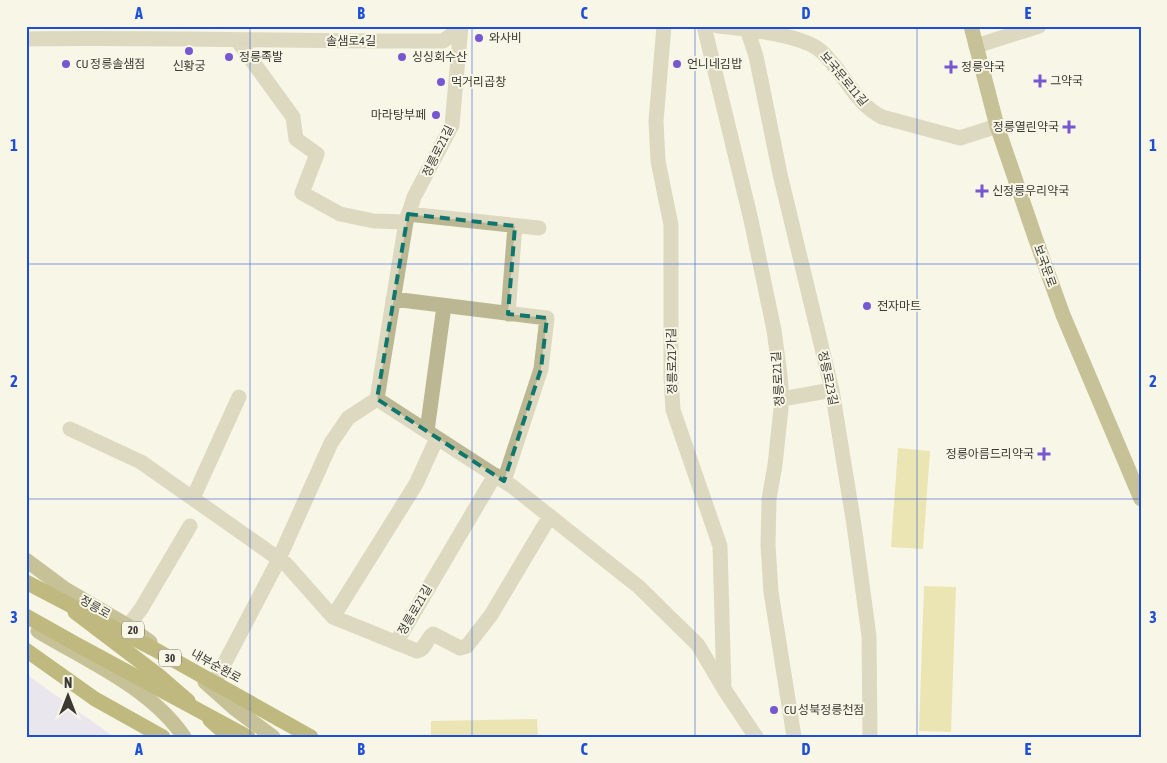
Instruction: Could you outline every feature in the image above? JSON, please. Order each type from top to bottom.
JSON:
[{"type":"highway","points":[[26,576],[158,675],[229,737]]},
{"type":"highway","name":"내부순환로","points":[[26,582],[154,649],[311,737]]},
{"type":"highway","points":[[26,616],[248,737]]},
{"type":"highway","points":[[26,650],[95,699],[162,737]]},
{"type":"main road","name":"보국문로","points":[[971,26],[997,126],[1063,315],[1141,499]]},
{"type":"main road","name":"정릉로","points":[[26,560],[50,579],[128,626],[212,687],[234,708],[273,737]]},
{"type":"main road","points":[[26,624],[128,684],[157,705],[184,737]]},
{"type":"main road","name":"정릉로","points":[[234,708],[248,737]]},
{"type":"street","name":"솔샘로4길","points":[[26,39],[55,32],[179,32],[237,40],[333,42],[443,41],[454,34],[460,26]]},
{"type":"street","name":"정릉로21길","points":[[377,399],[407,218],[414,198],[452,125],[460,26]]},
{"type":"street","name":"정릉로21가길","points":[[664,26],[656,121],[658,161],[671,225],[671,378],[673,410],[720,546],[724,689]]},
{"type":"street","name":"정릉로21길","points":[[704,26],[751,220],[772,320],[780,375],[782,399],[775,465],[769,499],[768,545],[771,592],[794,737]]},
{"type":"street","name":"보국문로11길","points":[[718,26],[747,28],[805,42],[822,51],[863,103],[882,117],[960,138],[997,126]]},
{"type":"street","points":[[976,46],[1039,26]]},
{"type":"street","name":"정릉로23길","points":[[747,28],[756,56],[780,174],[832,390],[854,526],[869,636],[870,737]]},
{"type":"street","points":[[237,40],[293,117],[296,139],[317,154],[302,193],[340,214],[374,221],[407,218],[539,228]]},
{"type":"street","points":[[508,314],[515,226]]},
{"type":"street","name":"정릉로21길","points":[[393,299],[547,318],[541,369],[500,478],[396,643],[417,651],[424,648],[430,637],[434,634],[460,648],[467,646],[491,615],[550,516]]},
{"type":"street","points":[[333,617],[412,491],[432,435],[444,306]]},
{"type":"street","points":[[782,399],[832,390]]},
{"type":"street","points":[[192,498],[239,397]]},
{"type":"street","points":[[212,687],[278,561],[330,443],[348,418],[377,399],[500,478],[638,587],[698,645],[756,737]]},
{"type":"street","points":[[70,430],[141,462],[192,498],[293,571],[333,617],[396,643]]},
{"type":"street","points":[[128,626],[141,609],[190,526]]},
{"type":"highlighted area","points":[[408,214],[515,226],[508,314],[547,318],[541,369],[504,481],[377,399]]},
{"type":"shaded area","points":[[26,674],[114,737],[26,737]]},
{"type":"building","points":[[898,448],[930,451],[923,549],[891,547]]},
{"type":"building","points":[[924,586],[956,587],[951,732],[919,731]]},
{"type":"building","points":[[537,719],[538,737],[431,737],[431,721]]},
{"type":"place","name":"와사비","points":[[479,38]]},
{"type":"place","name":"신황궁","points":[[189,51]]},
{"type":"place","name":"정릉족발","points":[[229,57]]},
{"type":"place","name":"싱싱회수산","points":[[402,57]]},
{"type":"place","name":"CU 정릉솔샘점","points":[[66,64]]},
{"type":"place","name":"언니네김밥","points":[[677,64]]},
{"type":"place","name":"정릉약국","points":[[951,67]]},
{"type":"place","name":"그약국","points":[[1040,81]]},
{"type":"place","name":"먹거리곱창","points":[[441,82]]},
{"type":"place","name":"마라탕부페","points":[[436,115]]},
{"type":"place","name":"정릉열린약국","points":[[1069,127]]},
{"type":"place","name":"신정릉우리약국","points":[[982,191]]},
{"type":"place","name":"전자마트","points":[[867,306]]},
{"type":"place","name":"정릉아름드리약국","points":[[1044,454]]},
{"type":"place","name":"CU 성북정릉천점","points":[[774,710]]}]
